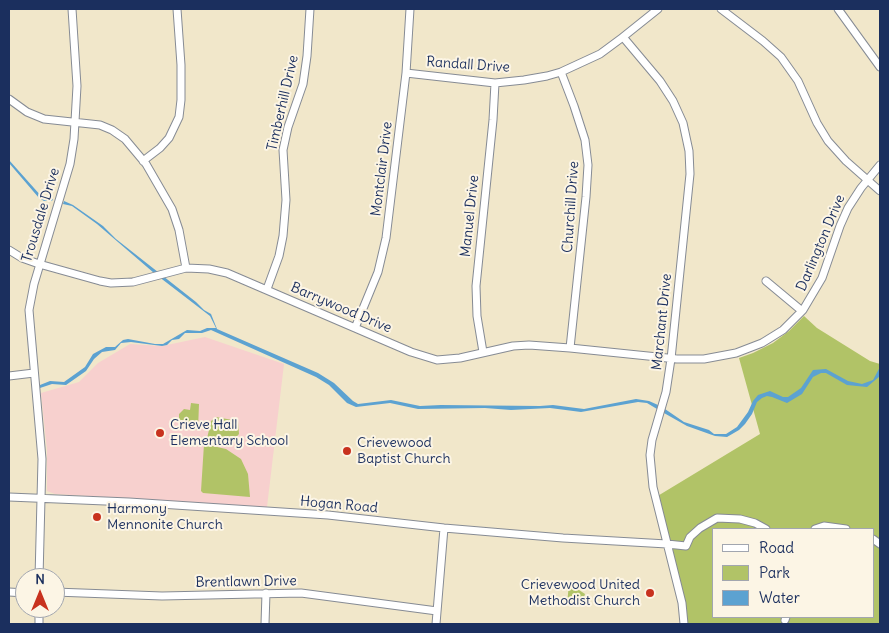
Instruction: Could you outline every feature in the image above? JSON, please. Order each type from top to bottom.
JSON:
[{"type":"street","name":"Trousdale Drive","points":[[39,568],[42,459],[28,313],[39,264],[70,164],[76,122],[76,53],[72,9]]},
{"type":"street","points":[[143,161],[160,148],[169,138],[179,117],[181,65],[177,9]]},
{"type":"street","name":"Timberhill Drive","points":[[267,289],[279,256],[283,236],[286,200],[283,150],[287,132],[301,94],[309,42],[310,9]]},
{"type":"street","name":"Montclair Drive","points":[[355,328],[375,277],[388,226],[406,73],[410,9]]},
{"type":"street","name":"Randall Drive","points":[[406,73],[495,83],[528,80],[561,72],[595,57],[624,37],[658,9]]},
{"type":"street","points":[[721,9],[763,41],[781,58],[798,81],[817,123],[828,141],[846,161],[880,191]]},
{"type":"street","points":[[838,9],[880,67]]},
{"type":"street","name":"Marchant Drive","points":[[624,37],[660,81],[673,101],[683,124],[690,151],[690,174],[671,358],[666,392],[652,440],[650,455],[651,475],[666,544],[682,603],[684,624]]},
{"type":"street","name":"Churchill Drive","points":[[561,72],[585,140],[588,165],[570,348]]},
{"type":"street","name":"Manuel Drive","points":[[483,352],[477,316],[476,286],[495,83]]},
{"type":"street","points":[[9,99],[27,112],[44,119],[100,125],[117,132],[131,145],[143,161],[174,214],[180,234],[186,268]]},
{"type":"street","name":"Darlington Drive","points":[[671,358],[691,360],[714,358],[753,347],[779,332],[802,311],[813,296],[822,278],[848,208],[880,165]]},
{"type":"street","name":"Barrywood Drive","points":[[9,250],[22,258],[39,264],[106,282],[128,283],[186,268],[227,273],[411,352],[434,359],[455,358],[526,345],[671,358]]},
{"type":"street","points":[[766,281],[802,311]]},
{"type":"street","points":[[9,376],[34,373]]},
{"type":"street","name":"Hogan Road","points":[[9,497],[328,515],[444,528],[686,546],[690,537],[711,520],[720,518],[744,520],[764,528]]},
{"type":"street","points":[[818,528],[824,526],[839,528]]},
{"type":"street","points":[[436,624],[444,528]]},
{"type":"street","name":"Brentlawn Drive","points":[[65,592],[162,596],[266,593],[316,594],[437,611]]},
{"type":"street","points":[[265,624],[266,593]]},
{"type":"shaded area","name":"Crieve Hall Elementary School","points":[[205,337],[284,364],[267,507],[55,494],[47,491],[47,450],[41,393],[79,382],[98,363],[130,344],[162,346]]},
{"type":"green space","points":[[804,316],[817,328],[870,361],[880,364],[880,624],[684,624],[656,497],[760,434],[739,358],[773,343]]},
{"type":"green space","points":[[191,403],[199,404],[198,430],[189,429],[179,422],[179,414],[184,409],[190,410]]},
{"type":"green space","points":[[216,417],[238,421],[239,434],[229,445],[206,443],[211,421]]},
{"type":"green space","points":[[204,444],[226,449],[241,459],[248,474],[250,497],[203,493],[201,491]]},
{"type":"green space","points":[[569,583],[585,594],[581,606],[567,605]]},
{"type":"water","points":[[9,160],[42,197],[53,199],[52,201],[44,201],[39,198],[9,163]]},
{"type":"water","points":[[64,201],[73,205],[103,226],[116,239],[211,314],[217,329],[318,373],[334,383],[358,404],[391,400],[420,406],[553,405],[584,409],[636,399],[658,405],[657,409],[647,403],[638,402],[581,412],[550,408],[511,410],[485,408],[418,409],[390,403],[356,407],[347,403],[329,385],[316,377],[211,330],[202,333],[185,333],[179,339],[172,340],[167,345],[162,346],[131,342],[121,343],[115,350],[102,352],[94,359],[86,371],[66,385],[52,384],[40,388],[40,385],[50,381],[64,382],[85,367],[93,354],[106,347],[115,347],[123,340],[163,344],[187,330],[200,331],[207,328],[216,328],[210,316],[154,273],[97,224],[72,206],[63,204]]},
{"type":"water","points":[[880,367],[880,376],[867,387],[847,385],[826,373],[821,373],[813,377],[802,394],[787,403],[767,396],[762,398],[757,402],[745,424],[727,437],[715,436],[687,426],[664,413],[665,409],[684,422],[709,430],[714,434],[726,434],[737,427],[758,395],[770,391],[783,397],[788,397],[801,388],[813,370],[826,369],[848,381],[862,384],[873,380]]},
{"type":"place","name":"Crieve Hall Elementary School","points":[[160,433]]},
{"type":"place","name":"Crievewood Baptist Church","points":[[347,451]]},
{"type":"place","name":"Harmony Mennonite Church","points":[[97,517]]},
{"type":"place","name":"Crievewood United Methodist Church","points":[[650,593]]}]
